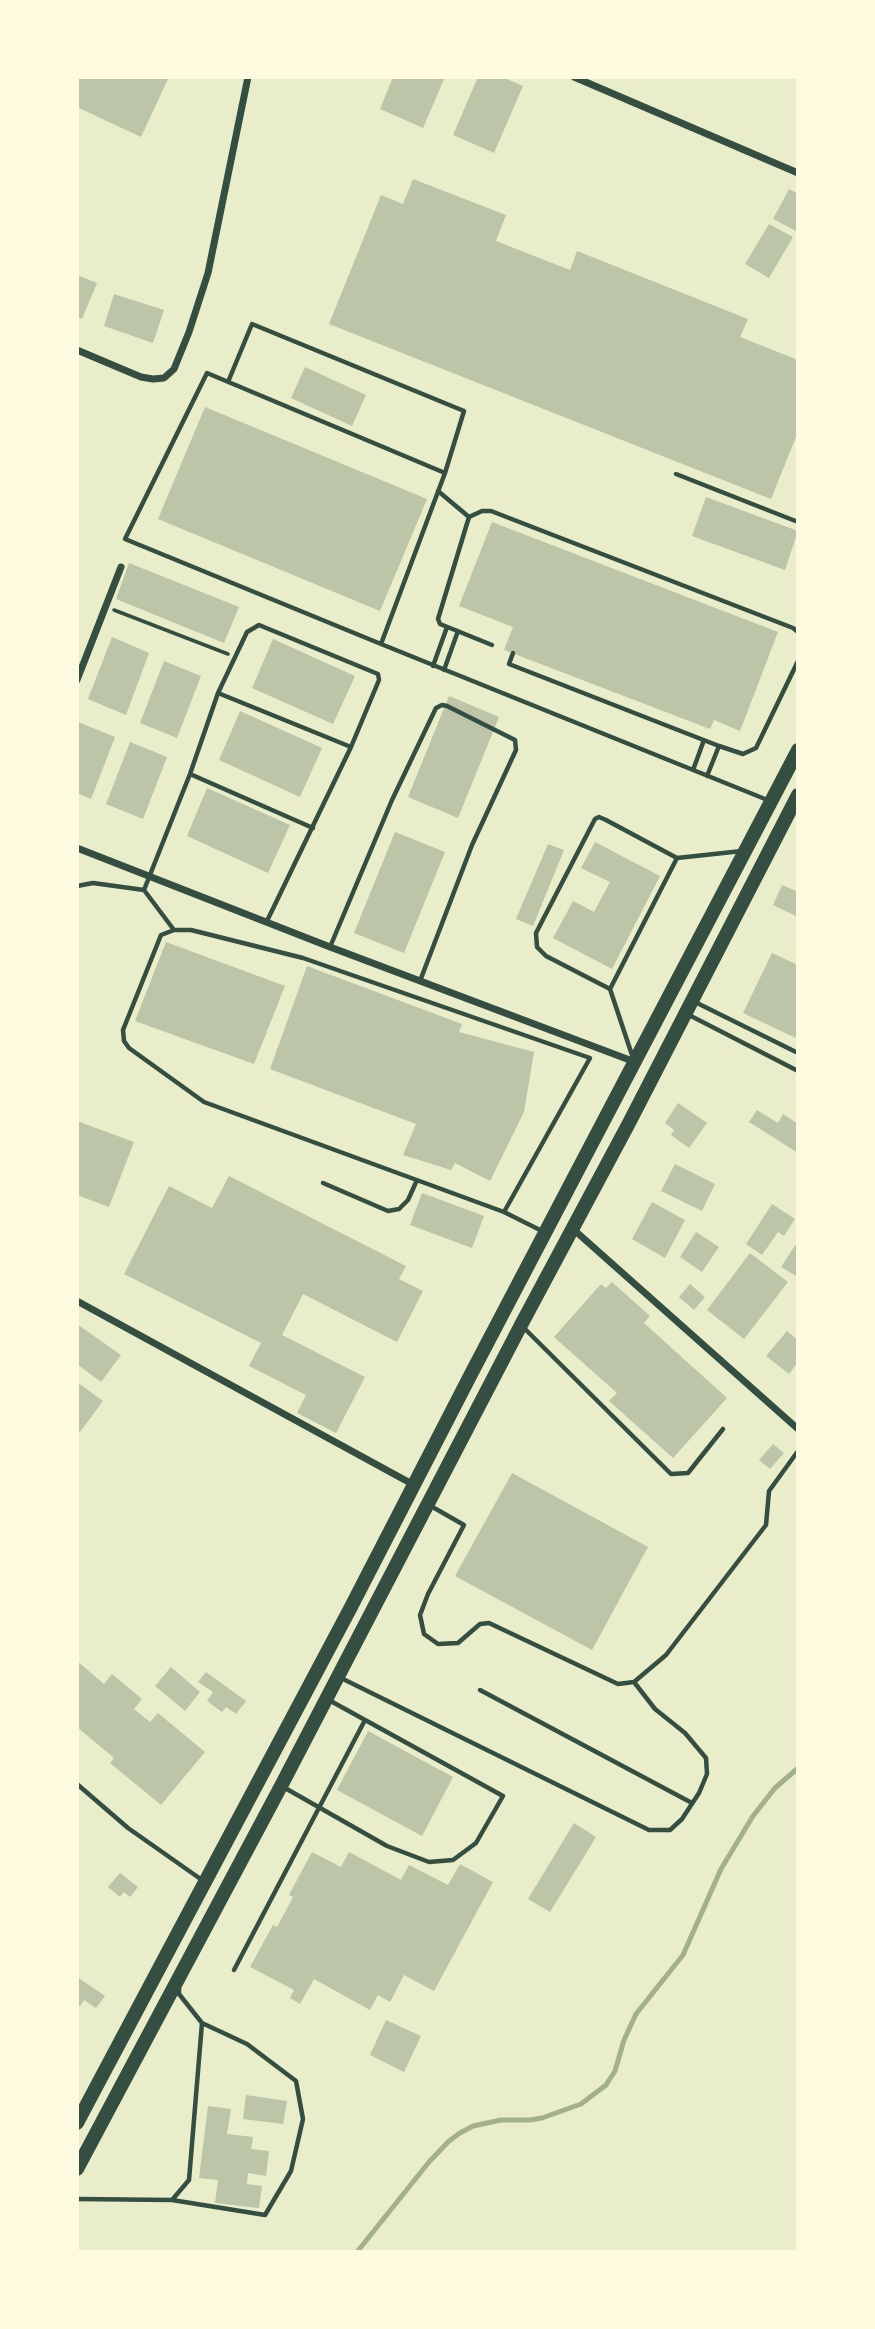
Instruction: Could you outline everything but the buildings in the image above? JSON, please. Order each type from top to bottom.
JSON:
[{"type":"main road","points":[[77,2123],[206,1883],[798,750]]},
{"type":"main road","points":[[77,2169],[339,1676],[798,795]]},
{"type":"street","points":[[77,350],[141,377],[164,378],[174,369],[208,273],[248,77]]},
{"type":"street","points":[[574,77],[798,173]]},
{"type":"street","points":[[77,680],[121,567]]},
{"type":"street","points":[[77,848],[635,1062]]},
{"type":"street","points":[[573,1229],[798,1429]]},
{"type":"street","points":[[77,1300],[414,1485]]},
{"type":"lane","points":[[228,382],[252,324],[464,411],[445,473],[381,644]]},
{"type":"lane","points":[[445,473],[207,373],[125,539],[771,802]]},
{"type":"lane","points":[[676,474],[798,522]]},
{"type":"lane","points":[[438,491],[469,517]]},
{"type":"lane","points":[[492,645],[439,624],[438,619],[469,517],[482,510],[491,511],[798,632]]},
{"type":"lane","points":[[612,569],[615,560]]},
{"type":"lane","points":[[144,890],[190,774],[218,693],[247,632],[259,625],[377,674],[377,689],[267,921]]},
{"type":"lane","points":[[433,666],[447,627]]},
{"type":"lane","points":[[444,670],[458,631]]},
{"type":"lane","points":[[513,653],[509,664],[743,754],[756,748],[798,662]]},
{"type":"lane","points":[[218,693],[351,747]]},
{"type":"lane","points":[[330,947],[392,800],[436,708],[442,705],[515,740],[516,750],[472,845],[420,981]]},
{"type":"lane","points":[[693,770],[704,740]]},
{"type":"lane","points":[[707,776],[719,746]]},
{"type":"lane","points":[[190,774],[313,828]]},
{"type":"lane","points":[[635,1062],[610,989],[546,956],[537,947],[536,933],[595,819],[599,817],[606,820],[677,858],[747,850]]},
{"type":"lane","points":[[610,989],[677,858]]},
{"type":"lane","points":[[77,886],[93,883],[144,890],[174,930]]},
{"type":"lane","points":[[504,1212],[590,1058],[303,958],[191,930],[174,930],[161,935],[123,1030],[124,1041],[129,1048],[204,1102],[504,1212],[545,1232]]},
{"type":"lane","points":[[689,1007],[798,1053]]},
{"type":"lane","points":[[689,1007],[798,1070]]},
{"type":"lane","points":[[323,1183],[388,1211],[399,1209],[408,1200],[417,1180]]},
{"type":"lane","points":[[521,1325],[671,1474],[688,1474],[723,1429]]},
{"type":"lane","points":[[428,1505],[464,1525],[420,1615],[424,1634],[438,1644],[458,1643],[480,1624],[489,1623],[618,1684],[634,1682],[666,1655],[766,1525],[769,1491],[798,1451]]},
{"type":"lane","points":[[339,1676],[649,1830],[670,1830],[682,1819],[707,1774],[706,1758],[685,1733],[655,1709],[634,1682]]},
{"type":"lane","points":[[480,1690],[692,1803]]},
{"type":"lane","points":[[281,1786],[387,1846],[429,1863],[453,1860],[476,1843],[503,1796],[327,1698]]},
{"type":"lane","points":[[234,1970],[365,1720]]},
{"type":"lane","points":[[77,1784],[128,1828],[206,1883]]},
{"type":"lane","points":[[77,2199],[172,2200],[265,2215],[291,2171],[303,2119],[296,2081],[247,2044],[202,2023],[179,1994],[179,1979]]},
{"type":"lane","points":[[172,2200],[189,2180],[202,2023]]},
{"type":"path","points":[[106,606],[235,657]]},
{"type":"waterway","points":[[357,2252],[429,2162],[460,2133],[473,2126],[501,2120],[542,2118],[581,2104],[606,2085],[615,2071],[624,2040],[636,2014],[683,1955],[721,1869],[753,1816],[775,1788],[798,1768]]}]
